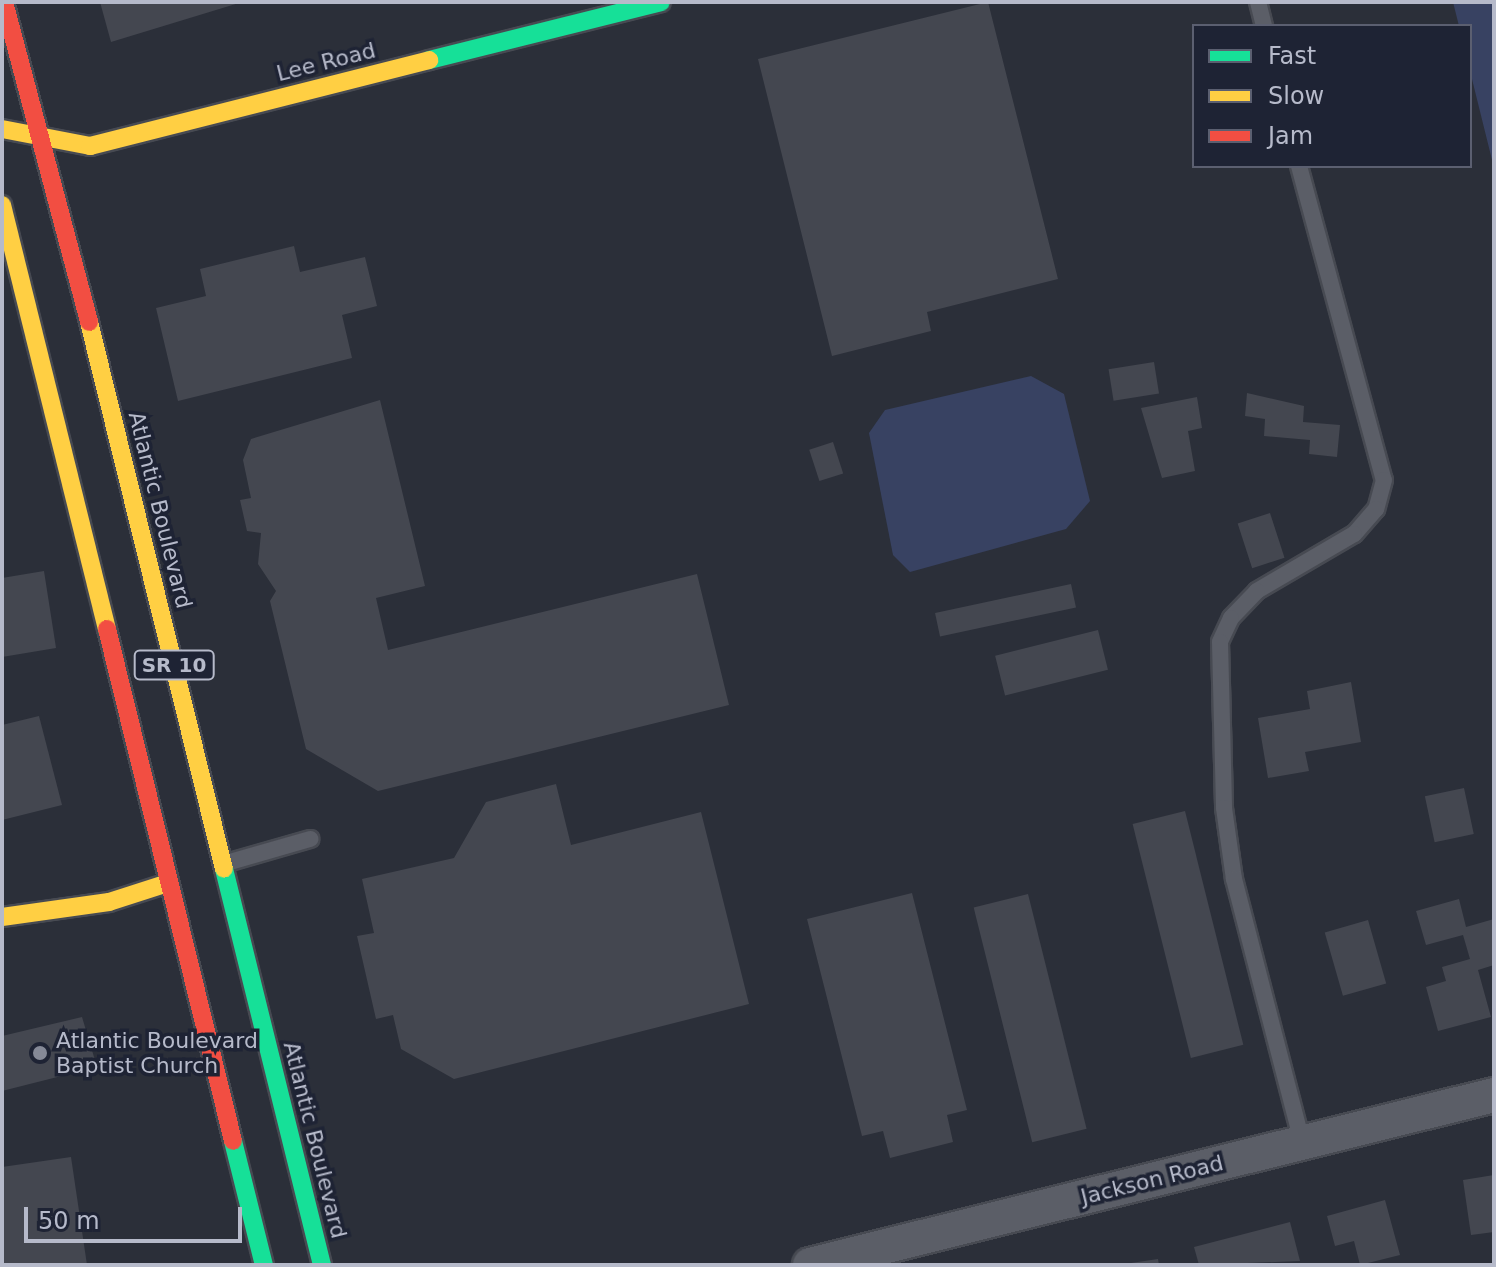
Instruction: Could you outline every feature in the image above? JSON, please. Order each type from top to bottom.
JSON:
[{"type":"main road","name":"Atlantic Boulevard","points":[[4,2],[43,135],[322,1265]]},
{"type":"main road","name":"Lee Road","points":[[2,129],[90,146],[661,2]]},
{"type":"main road","name":"SR 10","points":[[2,205],[264,1265]]},
{"type":"main road","points":[[147,796],[179,811]]},
{"type":"main road","points":[[2,917],[109,902],[223,864]]},
{"type":"main road","points":[[221,935],[244,950]]},
{"type":"street","name":"Jackson Road","points":[[810,1265],[916,1252],[1302,1142],[1494,1095]]},
{"type":"lane","points":[[1258,2],[1264,24]]},
{"type":"lane","points":[[1300,168],[1384,480],[1376,509],[1354,534],[1257,591],[1231,618],[1220,642],[1224,808],[1234,879],[1302,1142]]},
{"type":"lane","points":[[223,864],[310,839]]},
{"type":"water","points":[[1453,2],[1494,2],[1494,168],[1472,79],[1472,24],[1458,24]]},
{"type":"water","points":[[1031,376],[1064,394],[1090,501],[1066,529],[910,572],[893,555],[869,433],[885,410]]},
{"type":"building","points":[[100,2],[239,2],[239,3],[111,42]]},
{"type":"building","points":[[988,2],[1058,279],[927,312],[931,331],[832,356],[758,59]]},
{"type":"building","points":[[294,246],[300,272],[365,257],[377,306],[342,315],[352,358],[178,401],[156,308],[206,296],[200,269]]},
{"type":"building","points":[[1154,362],[1159,394],[1114,401],[1109,369]]},
{"type":"building","points":[[1247,393],[1304,406],[1303,422],[1340,425],[1337,457],[1309,454],[1310,440],[1264,436],[1265,419],[1245,416]]},
{"type":"building","points":[[1197,397],[1202,428],[1188,431],[1195,471],[1162,478],[1141,408]]},
{"type":"building","points":[[380,400],[425,586],[376,598],[388,650],[697,574],[729,705],[378,791],[306,749],[270,601],[276,591],[258,564],[261,533],[247,531],[240,500],[251,498],[243,460],[251,439]]},
{"type":"building","points":[[833,442],[843,473],[819,481],[809,450]]},
{"type":"building","points":[[1270,513],[1285,558],[1252,568],[1238,524]]},
{"type":"building","points":[[44,571],[56,648],[2,657],[2,578]]},
{"type":"building","points":[[1071,584],[1076,607],[940,636],[935,613]]},
{"type":"building","points":[[1098,630],[1108,670],[1005,695],[995,656]]},
{"type":"building","points":[[1351,682],[1361,742],[1305,752],[1309,771],[1268,778],[1258,718],[1310,709],[1307,691]]},
{"type":"building","points":[[39,716],[62,805],[2,820],[2,725]]},
{"type":"building","points":[[556,784],[571,845],[701,812],[749,1004],[454,1079],[401,1049],[393,1015],[376,1019],[357,936],[374,933],[362,879],[454,858],[486,802]]},
{"type":"building","points":[[1464,788],[1474,834],[1435,842],[1425,796]]},
{"type":"building","points":[[1185,811],[1243,1045],[1191,1058],[1133,824]]},
{"type":"building","points":[[912,893],[967,1110],[947,1115],[953,1142],[890,1158],[883,1131],[862,1136],[807,919]]},
{"type":"building","points":[[1028,894],[1087,1129],[1032,1142],[974,908]]},
{"type":"building","points":[[1459,899],[1466,927],[1494,919],[1494,965],[1478,970],[1491,1017],[1438,1031],[1426,987],[1446,981],[1442,967],[1470,959],[1463,935],[1426,945],[1416,911]]},
{"type":"building","points":[[1368,920],[1386,983],[1343,996],[1325,932]]},
{"type":"building","points":[[82,1017],[97,1067],[2,1091],[2,1036]]},
{"type":"building","points":[[71,1157],[87,1265],[2,1265],[2,1167]]},
{"type":"building","points":[[1494,1175],[1494,1232],[1471,1235],[1463,1180]]},
{"type":"building","points":[[1385,1200],[1400,1255],[1360,1265],[1354,1241],[1335,1246],[1327,1216]]},
{"type":"building","points":[[1290,1222],[1300,1261],[1199,1265],[1194,1247]]},
{"type":"building","points":[[1158,1259],[1159,1265],[1131,1265],[1131,1263]]},
{"type":"traffic: fast","points":[[429,60],[661,2]]},
{"type":"traffic: fast","points":[[224,869],[322,1265]]},
{"type":"traffic: fast","points":[[233,1141],[264,1265]]},
{"type":"traffic: slow","points":[[2,129],[90,146],[429,60]]},
{"type":"traffic: slow","points":[[2,205],[107,629]]},
{"type":"traffic: slow","points":[[89,322],[224,869]]},
{"type":"traffic: slow","points":[[2,917],[109,902],[168,883]]},
{"type":"traffic: jam","points":[[4,2],[89,322]]},
{"type":"traffic: jam","points":[[107,629],[233,1141]]},
{"type":"place","name":"Atlantic Boulevard Baptist Church","points":[[40,1053]]}]
